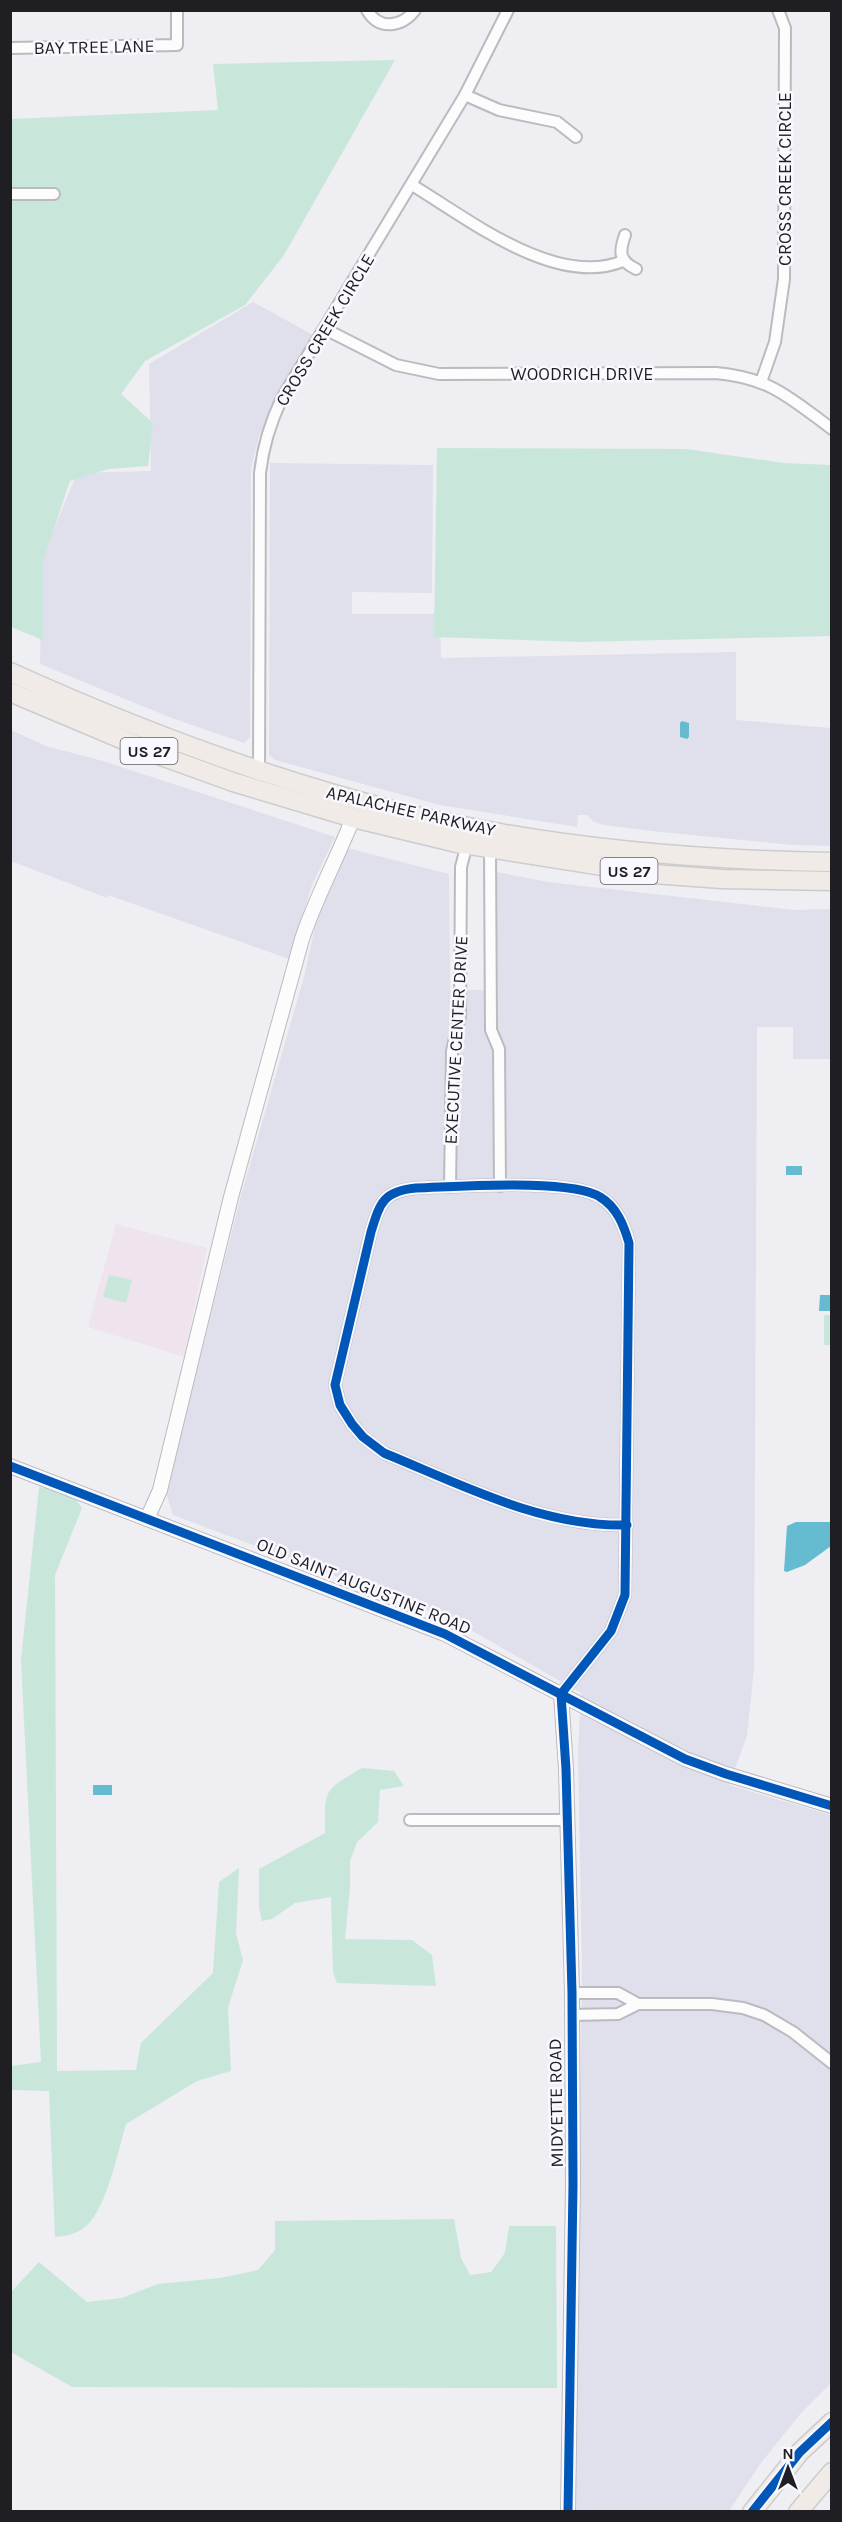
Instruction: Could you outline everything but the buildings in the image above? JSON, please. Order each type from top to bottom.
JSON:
[{"type":"main road","name":"APALACHEE PARKWAY","points":[[10,672],[145,730],[259,771],[388,808],[475,828],[598,848],[721,859],[831,861]]},
{"type":"main road","name":"APALACHEE PARKWAY","points":[[10,692],[164,757],[259,790],[353,818],[465,844],[643,873],[722,879],[831,881]]},
{"type":"main road","points":[[683,876],[721,859]]},
{"type":"main road","points":[[752,2511],[800,2452],[831,2422]]},
{"type":"main road","points":[[798,2511],[831,2472]]},
{"type":"street","name":"BAY TREE LANE","points":[[10,48],[177,45],[177,10]]},
{"type":"street","points":[[367,10],[379,21],[397,25],[404,22],[415,10]]},
{"type":"street","name":"CROSS CREEK CIRCLE","points":[[259,790],[260,472],[263,447],[282,398],[326,329],[465,95],[508,10]]},
{"type":"street","name":"CROSS CREEK CIRCLE","points":[[761,382],[776,342],[784,279],[785,38],[783,21],[778,10]]},
{"type":"street","points":[[465,95],[499,110],[557,122],[576,137]]},
{"type":"street","points":[[412,185],[519,249],[541,259],[594,268],[610,266],[623,261]]},
{"type":"street","points":[[10,194],[54,194]]},
{"type":"street","points":[[624,235],[621,248],[623,261],[636,269]]},
{"type":"street","name":"WOODRICH DRIVE","points":[[326,329],[396,365],[439,374],[716,373],[743,376],[777,389],[831,429]]},
{"type":"street","points":[[147,1519],[160,1490],[231,1197],[302,939],[312,908],[353,818]]},
{"type":"street","points":[[475,828],[490,849]]},
{"type":"street","name":"EXECUTIVE CENTER DRIVE","points":[[450,1187],[452,1051],[460,1016],[461,867],[465,844],[475,828]]},
{"type":"street","name":"EXECUTIVE CENTER DRIVE","points":[[490,849],[491,1030],[499,1049],[500,1186]]},
{"type":"street","points":[[561,1694],[603,1644],[616,1621],[627,1585],[629,1243],[621,1219],[600,1197],[574,1188],[450,1187],[416,1188],[394,1192],[383,1201],[377,1212],[338,1369],[335,1385],[340,1405],[363,1437],[384,1453],[539,1514],[578,1523],[627,1525]]},
{"type":"street","name":"OLD SAINT AUGUSTINE ROAD","points":[[10,1466],[409,1618],[445,1634],[685,1759],[831,1806]]},
{"type":"street","name":"MIDYETTE ROAD","points":[[561,1694],[568,1820],[572,1993],[573,2185],[568,2511]]},
{"type":"street","points":[[410,1820],[568,1820]]},
{"type":"street","points":[[572,1993],[618,1993],[638,2004]]},
{"type":"street","points":[[571,2015],[618,2014],[638,2004],[712,2004],[743,2008],[764,2015],[793,2032],[831,2062]]},
{"type":"shaded area","points":[[253,302],[313,335],[275,398],[259,436],[251,469],[250,737],[244,743],[169,717],[40,664],[42,558],[77,473],[151,471],[149,364]]},
{"type":"shaded area","points":[[270,463],[433,465],[432,593],[352,592],[352,614],[440,614],[441,658],[736,652],[736,720],[831,728],[831,846],[793,845],[651,831],[604,825],[594,822],[587,815],[578,815],[577,827],[440,805],[275,760],[269,755]]},
{"type":"shaded area","points":[[11,730],[46,746],[103,761],[335,837],[312,885],[289,959],[108,895],[107,898],[11,861]]},
{"type":"shaded area","points":[[347,848],[449,874],[450,990],[497,990],[497,872],[548,882],[794,910],[831,909],[831,1059],[793,1059],[793,1027],[757,1027],[754,1668],[747,1736],[729,1785],[831,1815],[831,2383],[801,2413],[761,2463],[729,2511],[573,2511],[582,1973],[578,1752],[581,1693],[455,1621],[173,1515],[166,1493],[240,1199],[304,977],[319,908]]},
{"type":"shaded area","points":[[116,1224],[207,1248],[184,1357],[88,1327]]},
{"type":"green space","points":[[395,60],[284,255],[245,305],[145,361],[121,394],[153,423],[148,466],[109,469],[70,481],[43,561],[43,640],[11,627],[10,119],[218,110],[213,64]]},
{"type":"green space","points":[[437,448],[686,449],[784,463],[831,465],[831,636],[581,642],[434,637]]},
{"type":"green space","points":[[109,1275],[132,1280],[126,1303],[103,1297]]},
{"type":"green space","points":[[824,1315],[831,1315],[831,1345],[824,1345]]},
{"type":"green space","points":[[39,1487],[71,1493],[82,1508],[55,1575],[57,2071],[136,2070],[141,2043],[213,1973],[219,1882],[239,1868],[236,1934],[243,1960],[228,2008],[231,2071],[197,2081],[126,2124],[106,2194],[93,2219],[78,2231],[55,2237],[49,2091],[11,2090],[11,2066],[41,2062],[21,1660]]},
{"type":"green space","points":[[362,1768],[394,1771],[404,1786],[380,1790],[378,1822],[357,1842],[350,1861],[345,1939],[412,1940],[432,1955],[436,1986],[337,1983],[333,1972],[331,1897],[295,1903],[272,1919],[262,1921],[259,1908],[259,1869],[325,1833],[325,1807],[329,1792]]},
{"type":"green space","points":[[454,2219],[461,2258],[470,2275],[491,2272],[505,2253],[509,2226],[556,2226],[557,2388],[72,2387],[11,2352],[11,2292],[39,2262],[87,2302],[122,2298],[158,2284],[220,2278],[258,2270],[275,2250],[275,2221]]},
{"type":"water","points":[[682,721],[689,723],[687,739],[680,737]]},
{"type":"water","points":[[786,1166],[802,1166],[802,1175],[786,1175]]},
{"type":"water","points":[[820,1295],[831,1295],[831,1311],[819,1311]]},
{"type":"water","points":[[796,1522],[831,1522],[831,1546],[805,1565],[787,1572],[784,1571],[787,1526]]},
{"type":"water","points":[[93,1785],[112,1785],[112,1795],[93,1795]]},
{"type":"cycle path","points":[[561,1694],[611,1631],[625,1595],[629,1243],[627,1237],[619,1217],[606,1201],[585,1191],[564,1187],[484,1185],[416,1188],[396,1192],[384,1200],[371,1232],[335,1385],[340,1405],[352,1424],[363,1437],[384,1453],[503,1502],[564,1519],[595,1524],[627,1525]]},
{"type":"cycle path","points":[[10,1466],[445,1634],[685,1759],[726,1774],[832,1806]]},
{"type":"cycle path","points":[[561,1694],[566,1769],[572,1993],[573,2185],[568,2512]]},
{"type":"cycle path","points":[[752,2512],[800,2452],[832,2422]]}]
